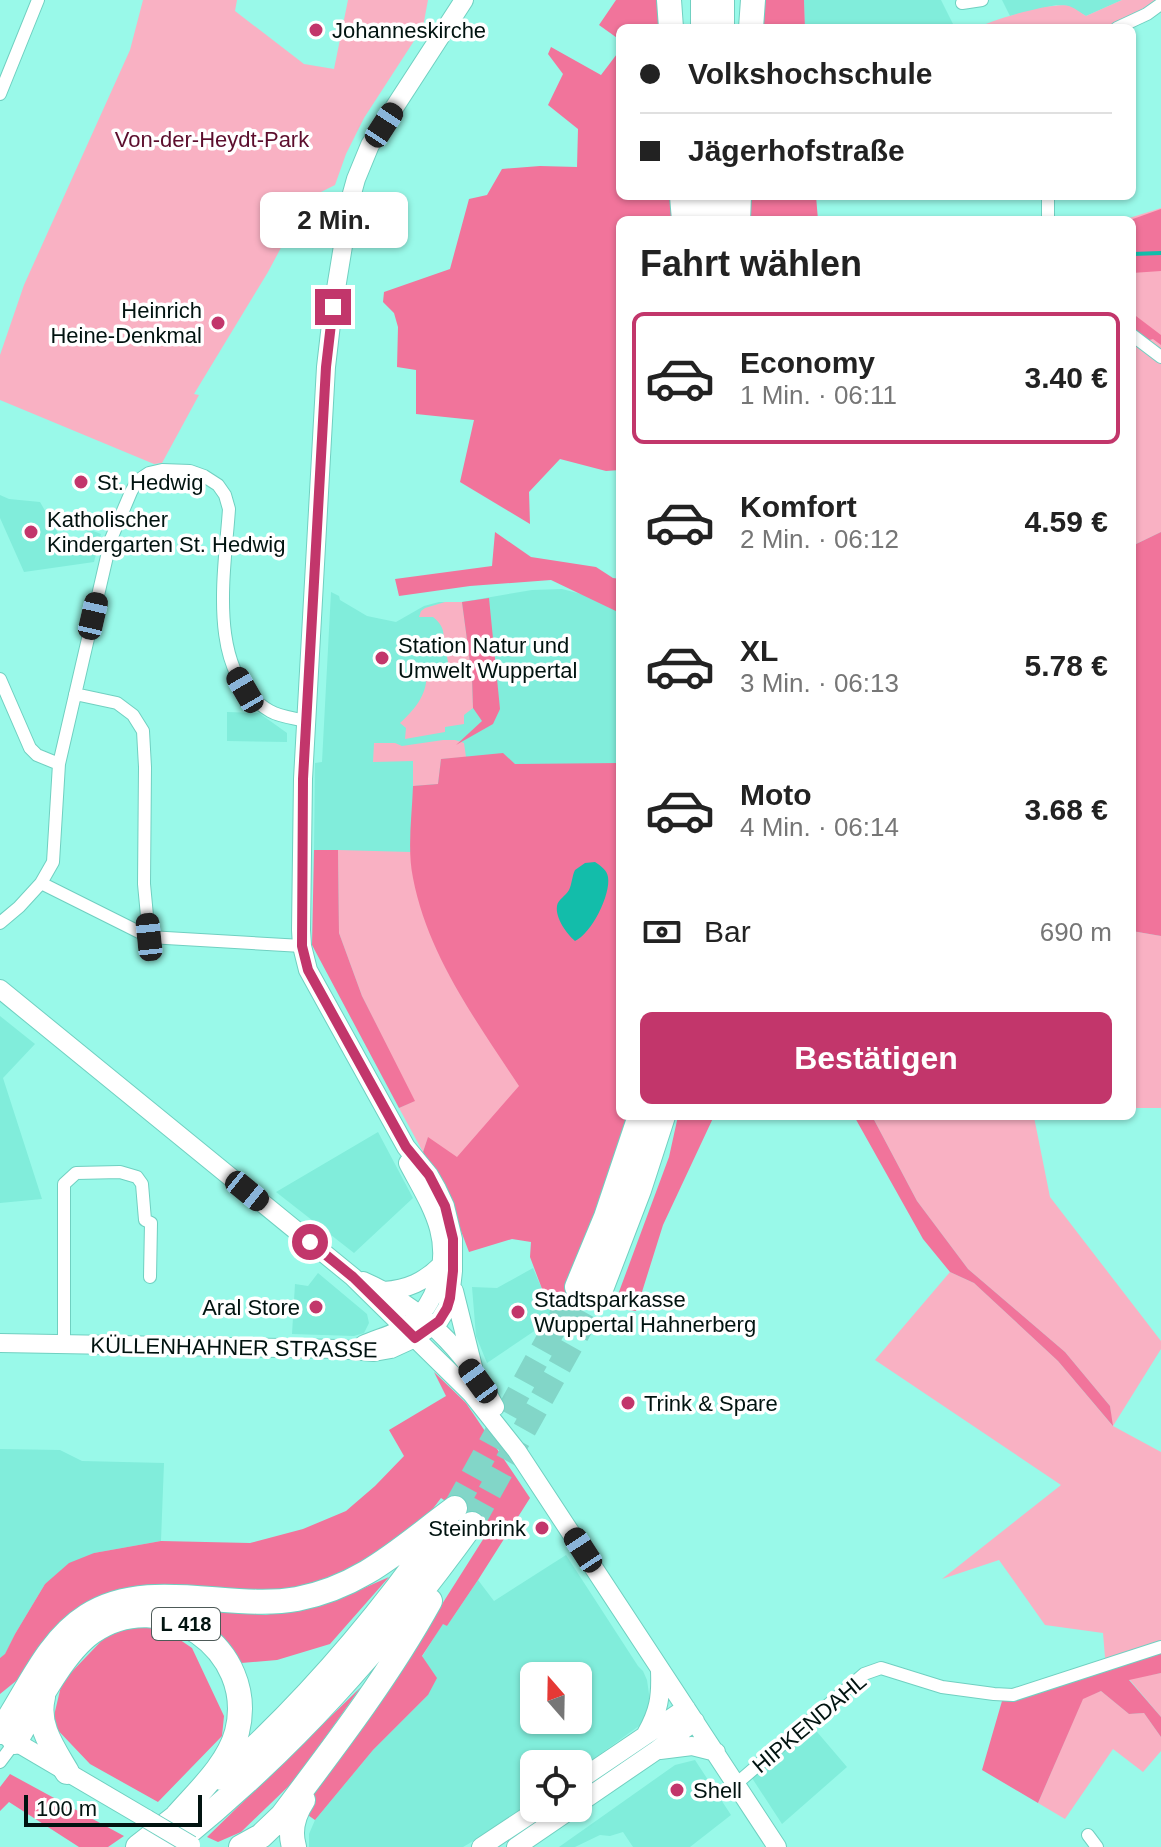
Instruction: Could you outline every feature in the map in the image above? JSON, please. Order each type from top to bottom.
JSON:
[{"type":"highway","points":[[669,0],[671,24]]},
{"type":"highway","points":[[703,0],[703,24]]},
{"type":"highway","points":[[722,0],[722,24]]},
{"type":"highway","points":[[751,24],[753,0]]},
{"type":"highway","points":[[639,1120],[606,1217],[587,1292],[639,1190],[662,1120]]},
{"type":"highway","points":[[241,1847],[276,1823],[378,1684],[414,1630],[464,1516]]},
{"type":"highway","points":[[185,1846],[334,1696],[420,1596],[464,1516]]},
{"type":"highway","name":"L 418","points":[[39,1687],[46,1658],[64,1635],[100,1608],[139,1598],[180,1597],[233,1602],[298,1599],[353,1581],[464,1516]]},
{"type":"highway","name":"L 418","points":[[138,1847],[255,1749],[321,1681],[464,1516]]},
{"type":"highway","name":"L 418","points":[[5,1736],[39,1687],[81,1640],[94,1630],[141,1615],[183,1622],[205,1635],[223,1656],[238,1691],[239,1717],[231,1748],[223,1764],[177,1816]]},
{"type":"highway","points":[[39,1687],[40,1711],[46,1735],[67,1772]]},
{"type":"highway","name":"L 418","points":[[0,1699],[39,1687]]},
{"type":"highway","points":[[294,1847],[292,1825],[312,1776]]},
{"type":"main road","points":[[416,1326],[450,1298],[440,1229],[407,1160],[406,1147],[308,970],[302,946],[302,808],[326,367],[351,197],[370,145],[464,0]]},
{"type":"main road","points":[[0,989],[353,1277],[416,1326],[448,1341],[491,1400],[517,1451]]},
{"type":"main road","points":[[381,1296],[447,1273]]},
{"type":"main road","points":[[447,1273],[478,1381]]},
{"type":"main road","points":[[381,1296],[380,1325],[366,1348],[440,1362]]},
{"type":"main road","points":[[416,1326],[440,1362],[471,1393],[517,1451],[777,1847]]},
{"type":"main road","name":"KÜLLENHAHNER STRASSE","points":[[0,1343],[366,1348],[416,1326]]},
{"type":"main road","points":[[646,1734],[660,1700],[660,1668]]},
{"type":"main road","points":[[592,1787],[646,1734],[690,1714]]},
{"type":"main road","points":[[657,1750],[690,1714]]},
{"type":"main road","points":[[5,1736],[147,1819],[185,1846]]},
{"type":"main road","points":[[592,1778],[657,1750],[692,1746],[716,1752]]},
{"type":"main road","points":[[481,1847],[520,1821]]},
{"type":"main road","points":[[516,1847],[553,1822]]},
{"type":"street","points":[[0,94],[38,0]]},
{"type":"street","points":[[962,3],[982,0]]},
{"type":"street","points":[[1126,24],[1161,4]]},
{"type":"street","points":[[1136,338],[1161,357]]},
{"type":"street","points":[[0,923],[41,883],[53,862],[59,764],[111,539],[137,481],[146,474],[176,470],[204,476],[218,485],[225,495],[229,509],[223,621],[232,667],[245,690],[257,703],[273,714],[306,721]]},
{"type":"street","points":[[0,679],[30,748],[37,755],[59,764]]},
{"type":"street","points":[[75,694],[117,703],[133,715],[143,731],[144,884],[149,937]]},
{"type":"street","points":[[41,883],[149,937],[302,946]]},
{"type":"street","name":"KÜLLENHAHNER STRASSE","points":[[64,1344],[64,1184],[76,1173],[120,1172],[137,1177],[142,1184],[145,1220],[151,1223],[150,1277]]},
{"type":"street","name":"HIPKENDAHL","points":[[736,1784],[864,1674],[881,1668],[942,1687],[1013,1695],[1161,1647]]},
{"type":"street","points":[[0,1762],[5,1736]]},
{"type":"street","points":[[1088,1835],[1097,1847]]},
{"type":"shaded area","points":[[616,0],[658,0],[660,24],[616,24],[616,37],[599,25]]},
{"type":"shaded area","points":[[764,0],[804,0],[805,24],[762,24]]},
{"type":"shaded area","points":[[804,0],[941,0],[953,24],[805,24]]},
{"type":"shaded area","points":[[1002,0],[1122,0],[1086,16],[1068,6],[1056,5],[1010,16]]},
{"type":"shaded area","points":[[551,47],[601,75],[616,55],[616,200],[675,200],[677,216],[616,216],[616,470],[606,471],[560,459],[529,492],[530,524],[460,482],[474,420],[416,414],[416,370],[397,367],[398,327],[394,313],[383,302],[384,292],[450,269],[469,199],[487,195],[502,169],[577,167],[578,129],[548,105],[563,74],[548,54]]},
{"type":"shaded area","points":[[749,200],[816,200],[818,216],[748,216]]},
{"type":"shaded area","points":[[1161,209],[1161,271],[1136,273],[1136,218]]},
{"type":"shaded area","points":[[1136,316],[1161,335],[1161,345],[1153,339],[1136,344]]},
{"type":"shaded area","name":"Katholischer Kindergarten St. Hedwig","points":[[0,495],[40,502],[62,540],[70,545],[86,536],[88,529],[101,534],[94,562],[24,572],[0,518]]},
{"type":"shaded area","points":[[495,532],[531,557],[596,567],[616,578],[616,611],[551,580],[470,586],[399,596],[395,579],[492,566]]},
{"type":"shaded area","points":[[1161,532],[1161,936],[1136,932],[1136,544]]},
{"type":"shaded area","points":[[562,589],[616,603],[616,1087],[342,851],[314,850],[315,763],[322,762],[331,592],[367,616],[396,622],[424,606],[439,602],[462,602],[532,590]]},
{"type":"shaded area","points":[[489,598],[500,709],[493,724],[456,745],[482,721],[473,708],[462,602]]},
{"type":"shaded area","points":[[227,712],[259,713],[287,733],[287,742],[227,741]]},
{"type":"shaded area","points":[[503,753],[515,764],[616,763],[616,1120],[627,1120],[567,1309],[547,1302],[530,1257],[531,1242],[512,1239],[469,1252],[445,1189],[423,1152],[428,1137],[457,1157],[519,1086],[442,961],[420,907],[413,878],[410,832],[413,786],[438,784],[441,759]]},
{"type":"shaded area","points":[[314,850],[338,850],[339,933],[362,996],[415,1101],[399,1108],[312,945]]},
{"type":"shaded area","points":[[595,862],[607,875],[606,894],[593,922],[575,941],[560,921],[557,906],[569,890],[575,870],[585,863]]},
{"type":"shaded area","points":[[0,1016],[35,1044],[3,1078],[42,1199],[0,1203]]},
{"type":"shaded area","points":[[677,1120],[712,1120],[663,1225],[636,1311],[613,1308],[669,1157]]},
{"type":"shaded area","points":[[856,1120],[874,1120],[917,1201],[968,1269],[1065,1352],[1110,1406],[1113,1426],[1058,1361],[974,1283],[950,1272],[923,1239]]},
{"type":"shaded area","points":[[378,1132],[413,1198],[354,1253],[276,1192]]},
{"type":"shaded area","name":"Stadtsparkasse Wuppertal Hahnerberg","points":[[533,1268],[547,1301],[567,1309],[487,1363],[476,1336],[472,1287],[497,1288]]},
{"type":"shaded area","points":[[318,1273],[367,1314],[369,1323],[364,1333],[354,1336],[292,1334],[295,1284],[308,1286]]},
{"type":"shaded area","points":[[434,1372],[466,1403],[530,1498],[447,1626],[443,1624],[422,1656],[437,1678],[428,1695],[373,1750],[315,1820],[302,1811],[399,1672],[489,1530],[441,1498],[419,1527],[376,1562],[289,1595],[164,1591],[37,1657],[0,1694],[0,1658],[45,1584],[69,1563],[94,1553],[161,1541],[250,1543],[303,1529],[346,1511],[404,1456],[389,1430],[446,1396]]},
{"type":"shaded area","points":[[0,1449],[60,1450],[82,1461],[164,1463],[161,1541],[94,1553],[45,1584],[5,1655],[0,1658]]},
{"type":"shaded area","points":[[566,1555],[643,1671],[650,1701],[645,1718],[639,1726],[592,1760],[592,1750],[520,1750],[520,1811],[463,1847],[309,1847],[309,1834],[315,1820],[373,1750],[428,1695],[422,1657],[443,1623],[447,1626],[478,1580],[494,1601]]},
{"type":"shaded area","points":[[389,1577],[330,1644],[277,1660],[241,1663],[219,1632],[181,1608],[266,1615],[339,1599]]},
{"type":"shaded area","points":[[125,1626],[164,1629],[192,1648],[224,1716],[222,1736],[158,1802],[90,1764],[52,1724],[62,1682],[109,1633]]},
{"type":"shaded area","points":[[1161,1652],[1161,1673],[1129,1680],[1161,1717],[1161,1737],[1144,1713],[1129,1714],[1101,1691],[1083,1699],[1038,1803],[982,1770],[1002,1701]]},
{"type":"shaded area","points":[[361,1687],[295,1780],[241,1832],[218,1842],[207,1837]]},
{"type":"shaded area","points":[[812,1726],[847,1767],[782,1824],[752,1778]]},
{"type":"shaded area","name":"Shell","points":[[695,1760],[731,1815],[690,1847],[633,1847],[623,1832],[600,1835],[575,1847],[559,1847],[675,1765]]},
{"type":"shaded area","points":[[10,1774],[124,1836],[108,1847],[79,1847],[9,1802],[0,1811],[0,1787]]},
{"type":"green space","name":"Von-der-Heydt-Park","points":[[143,0],[237,0],[235,11],[304,64],[334,69],[348,0],[428,0],[423,27],[364,118],[335,185],[307,199],[268,272],[194,394],[199,395],[162,463],[154,464],[0,400],[0,355],[24,285],[130,50]]},
{"type":"green space","points":[[1122,0],[1156,0],[1114,24],[987,24],[1061,5],[1086,16]]},
{"type":"green space","points":[[1161,208],[1161,532],[1136,544],[1136,344],[1150,339],[1136,327],[1136,216]]},
{"type":"green space","points":[[445,602],[462,602],[473,708],[464,715],[464,724],[445,727],[445,732],[405,739],[406,728],[400,723],[423,693],[426,671],[438,671],[448,662],[442,646],[441,627],[433,617],[419,617],[425,608]]},
{"type":"green space","points":[[443,740],[464,743],[466,757],[441,759],[438,784],[413,786],[413,761],[373,762],[374,743],[402,746]]},
{"type":"green space","points":[[338,850],[411,852],[415,884],[435,946],[466,1004],[520,1086],[457,1158],[428,1138],[423,1152],[399,1108],[414,1101],[362,996],[339,933]]},
{"type":"green space","points":[[1136,932],[1161,936],[1161,1108],[1136,1108]]},
{"type":"green space","points":[[874,1120],[1035,1120],[1050,1197],[1161,1341],[1161,1349],[1113,1426],[1161,1452],[1161,1652],[1106,1669],[1103,1633],[1045,1625],[999,1560],[942,1579],[1061,1485],[875,1360],[950,1272],[974,1283],[1058,1361],[1112,1425],[1110,1406],[1065,1352],[968,1269],[917,1201]]},
{"type":"green space","points":[[1161,1673],[1161,1717],[1129,1679]]},
{"type":"green space","points":[[1101,1691],[1129,1714],[1144,1713],[1161,1737],[1161,1751],[1143,1772],[1113,1749],[1065,1819],[1038,1803],[1083,1698]]},
{"type":"waterway","points":[[1136,254],[1161,253]]},
{"type":"tunnel","points":[[455,1508],[577,1287]]},
{"type":"tunnel","points":[[472,1524],[598,1297]]},
{"type":"place","name":"Johanneskirche","points":[[316,30]]},
{"type":"place","name":"Heinrich Heine-Denkmal","points":[[218,323]]},
{"type":"place","name":"St. Hedwig","points":[[81,482]]},
{"type":"place","name":"Katholischer Kindergarten St. Hedwig","points":[[31,532]]},
{"type":"place","name":"Station Natur und Umwelt Wuppertal","points":[[382,658]]},
{"type":"place","name":"Aral Store","points":[[316,1307]]},
{"type":"place","name":"Stadtsparkasse Wuppertal Hahnerberg","points":[[518,1312]]},
{"type":"place","name":"Trink & Spare","points":[[628,1403]]},
{"type":"place","name":"Steinbrink","points":[[542,1528]]},
{"type":"place","name":"Shell","points":[[677,1790]]},
{"type":"route","points":[[310,1242],[353,1277],[415,1338],[444,1315],[450,1298],[454,1253],[445,1206],[429,1175],[406,1147],[308,970],[302,946],[303,779],[326,367],[333,307]]}]
